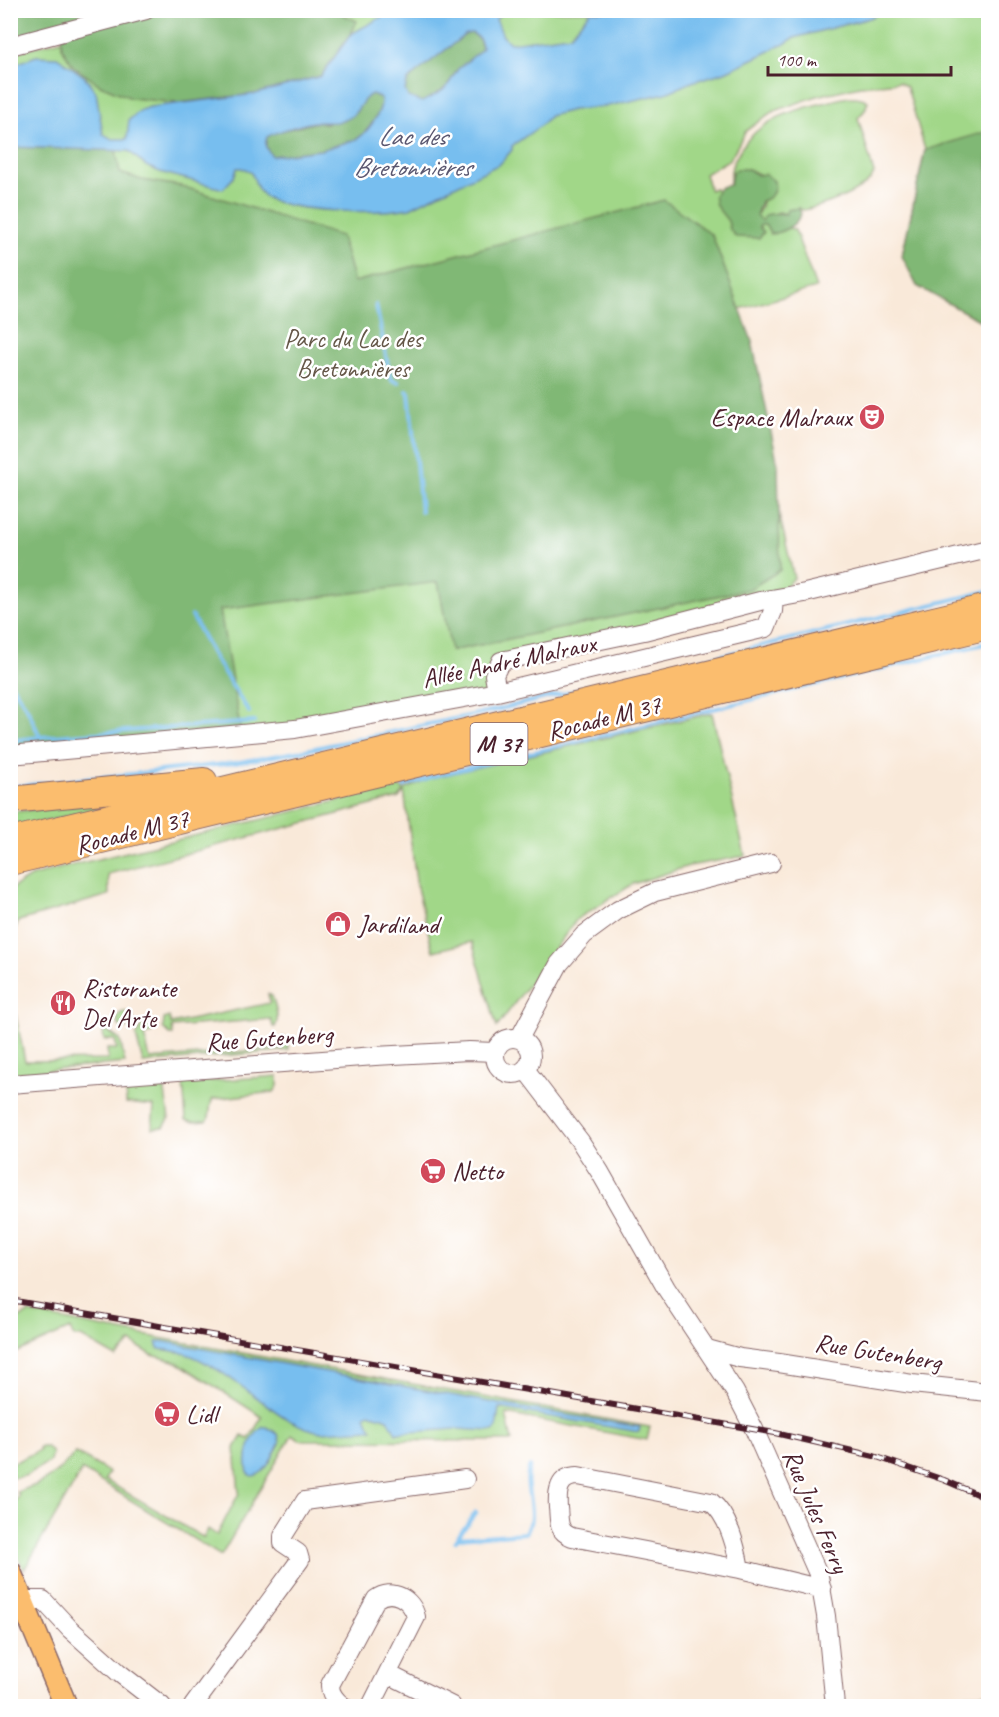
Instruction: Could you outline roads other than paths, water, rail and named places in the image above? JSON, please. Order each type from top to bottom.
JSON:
[{"type":"highway","name":"Rocade M 37","points":[[10,841],[988,607]]},
{"type":"highway","name":"Rocade M 37","points":[[10,862],[988,626]]},
{"type":"highway","name":"M 37","points":[[10,800],[298,772]]},
{"type":"highway","name":"M 37","points":[[10,878],[37,864],[50,852]]},
{"type":"main road","points":[[10,1572],[16,1603],[65,1707]]},
{"type":"street","points":[[10,46],[146,10]]},
{"type":"street","points":[[497,692],[494,675],[501,661],[644,631],[988,549]]},
{"type":"street","name":"Allée André Malraux","points":[[10,755],[295,729],[497,692],[766,628],[773,611],[774,599]]},
{"type":"street","points":[[519,1039],[559,964],[584,935],[618,910],[655,892],[771,862]]},
{"type":"street","points":[[519,1039],[528,1047],[531,1059],[525,1069],[515,1074],[504,1072],[496,1063],[495,1052],[504,1040],[519,1039]]},
{"type":"street","name":"Rue Gutenberg","points":[[10,1084],[375,1056],[470,1051],[495,1052]]},
{"type":"street","points":[[525,1069],[575,1134],[600,1172],[666,1288],[707,1349]]},
{"type":"street","name":"Rue Gutenberg","points":[[707,1349],[759,1362],[912,1384],[988,1392]]},
{"type":"street","name":"Rue Jules Ferry","points":[[707,1349],[735,1392],[754,1429],[815,1564],[822,1589],[835,1707]]},
{"type":"street","points":[[735,1392],[740,1374],[759,1362]]},
{"type":"street","points":[[740,1569],[733,1539],[720,1511],[711,1502],[578,1476],[567,1478],[559,1486],[557,1493],[559,1524],[565,1534],[572,1537],[740,1569],[822,1589]]},
{"type":"street","points":[[194,1707],[300,1560],[298,1553],[283,1543],[283,1536],[305,1501],[465,1479]]},
{"type":"street","points":[[343,1707],[337,1702],[330,1690],[330,1685],[376,1599],[386,1594],[403,1598],[412,1605],[416,1617],[371,1707]]},
{"type":"street","points":[[16,1603],[43,1600],[118,1672],[162,1707]]},
{"type":"street","points":[[27,1627],[41,1629],[63,1621]]},
{"type":"street","points":[[388,1674],[452,1707]]},
{"type":"water","name":"Lac des Bretonnières","points":[[394,10],[504,11],[496,19],[503,36],[510,43],[570,35],[591,11],[882,11],[870,18],[794,38],[725,72],[666,93],[550,116],[512,146],[512,150],[500,164],[410,208],[337,211],[297,207],[267,198],[258,189],[249,171],[244,169],[237,168],[234,177],[223,189],[160,172],[146,166],[129,151],[11,147],[11,66],[36,56],[57,57],[85,77],[96,92],[103,134],[112,139],[127,139],[129,120],[141,110],[150,107],[255,94],[321,76],[351,34]],"holes":[[[472,33],[480,40],[482,49],[458,69],[448,85],[422,102],[408,97],[405,90],[412,76],[466,34]],[[372,94],[381,98],[380,109],[370,126],[357,139],[321,150],[272,156],[267,149],[267,137],[307,124],[345,120],[353,115],[365,99]]]},
{"type":"water","points":[[882,11],[905,11],[895,13]]},
{"type":"water","points":[[157,1342],[500,1404],[640,1427],[639,1432],[499,1408],[496,1429],[493,1431],[456,1429],[396,1433],[388,1419],[369,1413],[365,1416],[372,1429],[321,1432],[301,1426],[283,1416],[202,1361],[183,1353],[159,1349]]},
{"type":"water","points":[[263,1427],[278,1434],[280,1443],[266,1468],[252,1476],[248,1473],[247,1454],[254,1436]]},
{"type":"waterway","points":[[376,305],[390,376],[392,380],[398,382]]},
{"type":"waterway","points":[[407,391],[421,511]]},
{"type":"waterway","points":[[10,532],[14,541]]},
{"type":"waterway","points":[[10,787],[234,763],[296,752],[496,710],[988,591]]},
{"type":"waterway","points":[[192,616],[212,654],[249,712]]},
{"type":"waterway","points":[[404,786],[434,776],[988,643]]},
{"type":"waterway","points":[[12,685],[27,708],[40,737],[255,722]]},
{"type":"waterway","points":[[10,741],[39,737]]},
{"type":"waterway","points":[[457,1538],[525,1533],[531,1518],[528,1482],[530,1467]]},
{"type":"waterway","points":[[455,1541],[476,1512]]},
{"type":"railway","points":[[10,1300],[775,1433],[874,1456],[944,1480],[988,1499]]},
{"type":"place","name":"Espace Malraux","points":[[872,417]]},
{"type":"place","name":"Jardiland","points":[[338,924]]},
{"type":"place","name":"Ristorante Del Arte","points":[[63,1003]]},
{"type":"place","name":"Netto","points":[[433,1171]]},
{"type":"place","name":"Lidl","points":[[167,1414]]},
{"type":"park label","name":"Parc du Lac des Bretonnières","points":[[353,353]]}]
